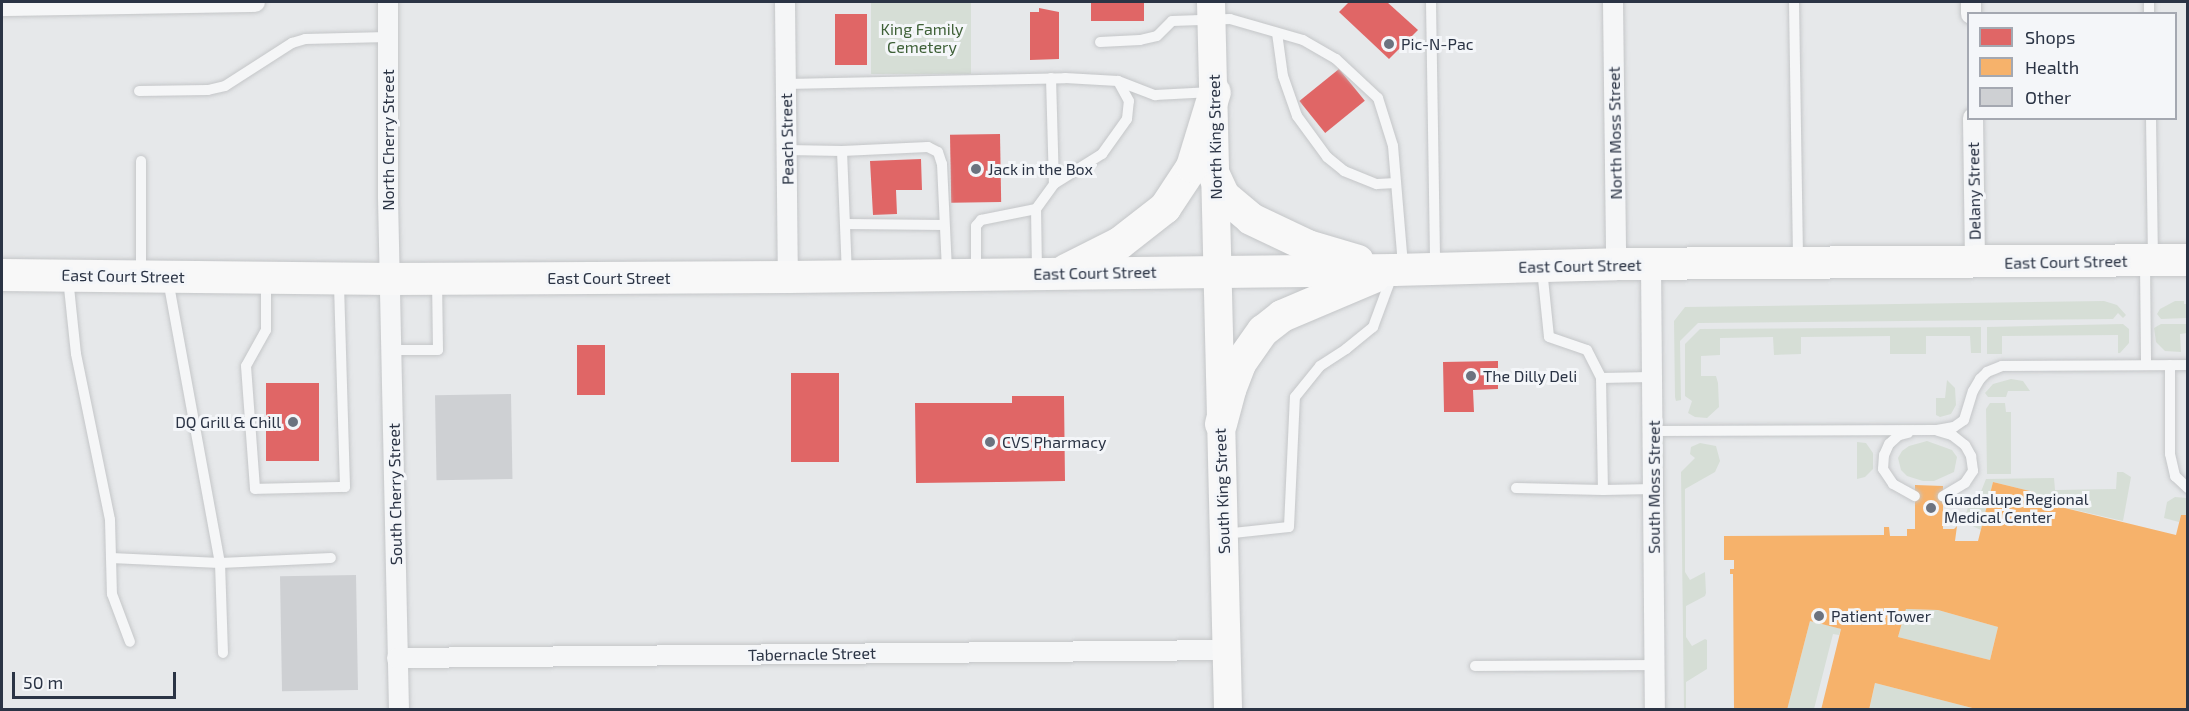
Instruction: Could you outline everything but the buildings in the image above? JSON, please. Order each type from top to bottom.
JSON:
[{"type":"main road","name":"North King Street","points":[[1211,10],[1215,92],[1217,272]]},
{"type":"main road","points":[[1048,274],[1120,243],[1165,208],[1181,186],[1191,166],[1215,92]]},
{"type":"main road","points":[[1215,177],[1224,196],[1238,210],[1272,231],[1308,246],[1399,270]]},
{"type":"main road","name":"East Court Street","points":[[2,275],[391,279],[788,277],[1399,270],[1616,264],[1975,264],[2187,260]]},
{"type":"main road","points":[[1221,424],[1230,390],[1241,362],[1263,331],[1282,316],[1352,285],[1399,270]]},
{"type":"main road","name":"South King Street","points":[[1217,272],[1228,710]]},
{"type":"street","points":[[2,6],[255,2]]},
{"type":"street","name":"North Cherry Street","points":[[388,2],[388,198],[391,279]]},
{"type":"street","name":"Peach Street","points":[[785,2],[788,277]]},
{"type":"street","name":"North Moss Street","points":[[1613,2],[1616,264]]},
{"type":"street","name":"Delany Street","points":[[1973,120],[1975,264]]},
{"type":"street","name":"South Moss Street","points":[[1651,264],[1655,710]]},
{"type":"street","name":"South Cherry Street","points":[[391,279],[399,710]]},
{"type":"street","name":"Tabernacle Street","points":[[398,658],[1227,651]]},
{"type":"lane","points":[[1431,2],[1435,269]]},
{"type":"lane","points":[[1794,2],[1798,264]]},
{"type":"lane","points":[[1100,42],[1140,40],[1157,36],[1172,21],[1211,10],[1230,19],[1303,40],[1336,59],[1378,98],[1393,146],[1399,270],[1373,327],[1320,366],[1295,397],[1289,527],[1224,534]]},
{"type":"lane","points":[[1277,33],[1283,76],[1297,116],[1327,157],[1344,171],[1377,183],[1396,183]]},
{"type":"lane","points":[[140,91],[208,90],[225,86],[292,43],[305,39],[388,37]]},
{"type":"lane","points":[[786,84],[1051,78],[1118,81],[1143,93],[1155,95],[1215,92]]},
{"type":"lane","points":[[1051,78],[1054,184]]},
{"type":"lane","points":[[962,275],[976,226],[981,220],[1036,209],[1054,184],[1102,154],[1127,119],[1129,101],[1118,81]]},
{"type":"lane","points":[[2146,365],[2151,120]]},
{"type":"lane","points":[[787,150],[842,151],[928,147],[938,152],[942,164],[944,225],[962,275]]},
{"type":"lane","points":[[842,151],[847,224],[847,276]]},
{"type":"lane","points":[[141,161],[154,277],[220,563],[224,653]]},
{"type":"lane","points":[[1036,209],[1048,274]]},
{"type":"lane","points":[[847,224],[944,225]]},
{"type":"lane","points":[[1542,266],[1549,337],[1587,350],[1601,378],[1603,490]]},
{"type":"lane","points":[[68,276],[76,354],[110,520],[112,594],[130,642]]},
{"type":"lane","points":[[266,278],[266,330],[246,366],[255,489],[345,487],[339,278]]},
{"type":"lane","points":[[392,350],[438,350],[437,279]]},
{"type":"lane","points":[[2170,365],[2172,470],[2180,484],[2187,488]]},
{"type":"lane","points":[[1653,431],[1937,430],[1954,427],[1964,420],[1973,391],[1980,379],[1988,372],[2002,366],[2187,365]]},
{"type":"lane","points":[[1601,378],[1653,377]]},
{"type":"lane","points":[[1937,430],[1952,435],[1965,445],[1973,471],[1965,483],[1943,496]]},
{"type":"lane","points":[[1914,431],[1899,435],[1889,444],[1884,455],[1883,469],[1893,484],[1915,496]]},
{"type":"lane","points":[[1516,488],[1654,489]]},
{"type":"lane","points":[[111,558],[220,563],[331,558]]},
{"type":"lane","points":[[1475,666],[1655,665]]},
{"type":"green space","name":"King Family Cemetery","points":[[871,2],[971,2],[971,74],[871,74]]},
{"type":"green space","points":[[2104,301],[2117,305],[2126,315],[2123,318],[2118,313],[2113,319],[1698,323],[1680,341],[1681,400],[1676,401],[1675,397],[1674,321],[1685,307]]},
{"type":"green space","points":[[2175,301],[2184,301],[2184,304],[2187,304],[2187,318],[2161,319],[2157,314],[2160,309]]},
{"type":"green space","points":[[2123,324],[2129,329],[2129,343],[2120,353],[2118,353],[2118,335],[2002,336],[2002,354],[1987,354],[1987,327]]},
{"type":"green space","points":[[2161,324],[2187,324],[2187,333],[2180,334],[2181,352],[2165,351],[2156,342],[2154,328]]},
{"type":"green space","points":[[1981,327],[1981,353],[1971,353],[1970,336],[1926,336],[1926,354],[1890,354],[1890,336],[1801,337],[1801,354],[1774,355],[1773,337],[1720,338],[1720,355],[1701,356],[1701,376],[1716,376],[1719,407],[1707,418],[1695,417],[1688,413],[1692,401],[1685,396],[1685,344],[1700,329]]},
{"type":"green space","points":[[2011,379],[2023,381],[2030,391],[2008,391],[2006,397],[1988,397],[1985,393],[1993,384]]},
{"type":"green space","points":[[1947,380],[1955,388],[1956,405],[1951,414],[1940,417],[1936,415],[1936,398],[1945,398]]},
{"type":"green space","points":[[1990,403],[2005,403],[2006,412],[2011,412],[2011,474],[1987,474],[1986,409]]},
{"type":"green space","points":[[1927,441],[1952,450],[1957,457],[1954,472],[1934,481],[1923,481],[1907,476],[1901,470],[1898,458],[1902,451],[1909,446]]},
{"type":"green space","points":[[1857,442],[1866,443],[1873,453],[1873,469],[1865,477],[1857,479]]},
{"type":"green space","points":[[1700,443],[1716,446],[1720,461],[1715,472],[1685,489],[1685,572],[1690,580],[1705,572],[1706,593],[1705,596],[1686,606],[1686,637],[1692,646],[1707,640],[1707,669],[1686,682],[1686,709],[1684,709],[1681,472],[1695,458],[1690,454],[1691,447]]},
{"type":"green space","points":[[2117,472],[2123,472],[2131,477],[2123,521],[2032,500],[2034,492],[1993,482],[1981,530],[1964,522],[1969,503],[1976,504],[1986,479],[2054,478],[2055,490],[2116,489]]},
{"type":"green space","points":[[2175,497],[2187,498],[2187,515],[2181,515],[2179,522],[2164,518],[2167,502]]},
{"type":"green space","points":[[1906,609],[1938,610],[1998,627],[1990,660],[1898,637]]},
{"type":"green space","points":[[1810,621],[1841,629],[1839,635],[1833,634],[1814,709],[1787,710]]},
{"type":"green space","points":[[1875,683],[1980,710],[1869,710]]},
{"type":"place","name":"Pic-N-Pac","points":[[1389,44]]},
{"type":"place","name":"Jack in the Box","points":[[976,169]]},
{"type":"place","name":"The Dilly Deli","points":[[1471,376]]},
{"type":"place","name":"DQ Grill & Chill","points":[[293,422]]},
{"type":"place","name":"CVS Pharmacy","points":[[990,442]]},
{"type":"place","name":"Guadalupe Regional Medical Center","points":[[1931,508]]},
{"type":"place","name":"Patient Tower","points":[[1819,616]]}]
